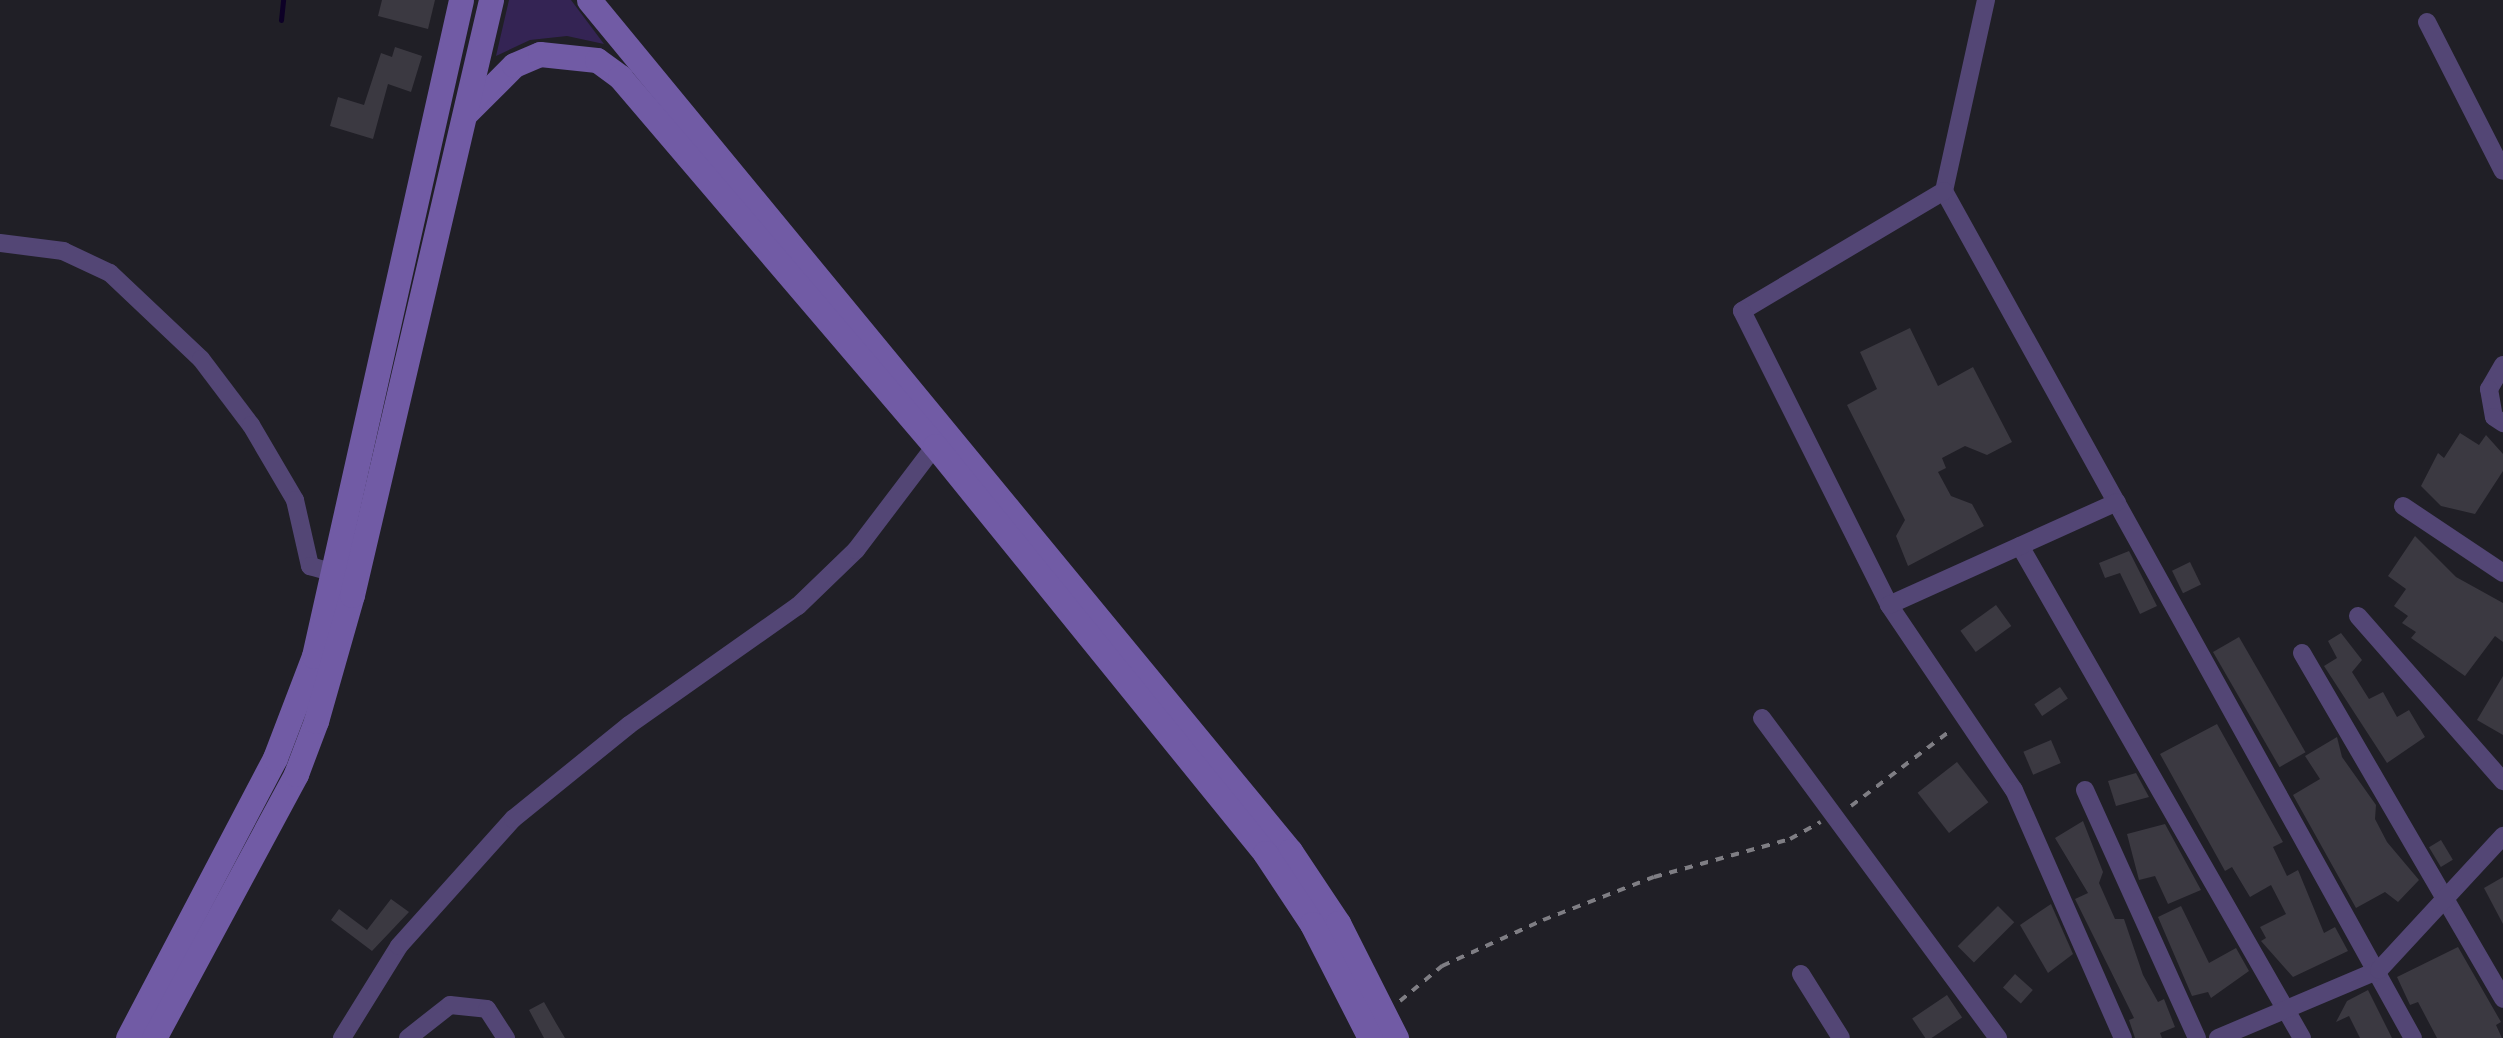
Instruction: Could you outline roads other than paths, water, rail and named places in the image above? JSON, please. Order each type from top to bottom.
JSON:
[{"type":"street","points":[[128,1038],[275,758],[314,656],[461,0]]},
{"type":"street","points":[[154,1038],[309,739],[352,595],[492,0]]},
{"type":"street","points":[[589,0],[690,119],[1168,716],[1284,882],[1370,1038]]},
{"type":"street","points":[[1986,0],[1944,191],[2413,1038]]},
{"type":"street","points":[[2427,22],[2503,170]]},
{"type":"street","points":[[464,114],[514,66],[540,54],[569,52],[597,60],[620,77],[934,446],[1290,852],[1338,923],[1396,1038]]},
{"type":"street","points":[[669,136],[690,119]]},
{"type":"street","points":[[1944,191],[1742,311],[1889,605],[2014,790],[2123,1038]]},
{"type":"street","points":[[0,243],[64,251],[110,273],[201,359],[252,425],[295,500],[310,566],[334,574]]},
{"type":"street","points":[[386,332],[413,338]]},
{"type":"street","points":[[2503,365],[2489,388],[2494,417],[2503,424]]},
{"type":"street","points":[[342,1038],[399,946],[513,820],[629,725],[798,606],[856,550],[934,446]]},
{"type":"street","points":[[1889,605],[2117,502]]},
{"type":"street","points":[[2403,506],[2503,573]]},
{"type":"street","points":[[2020,546],[2302,1038]]},
{"type":"street","points":[[2358,616],[2503,781]]},
{"type":"street","points":[[2302,653],[2503,998]]},
{"type":"street","points":[[1762,718],[1998,1038]]},
{"type":"street","points":[[2086,790],[2198,1038]]},
{"type":"street","points":[[2218,1038],[2378,970],[2503,836]]},
{"type":"street","points":[[1801,974],[1841,1038]]},
{"type":"street","points":[[408,1038],[450,1006],[488,1009],[506,1038]]},
{"type":"waterway","points":[[281,20],[283,0]]}]
